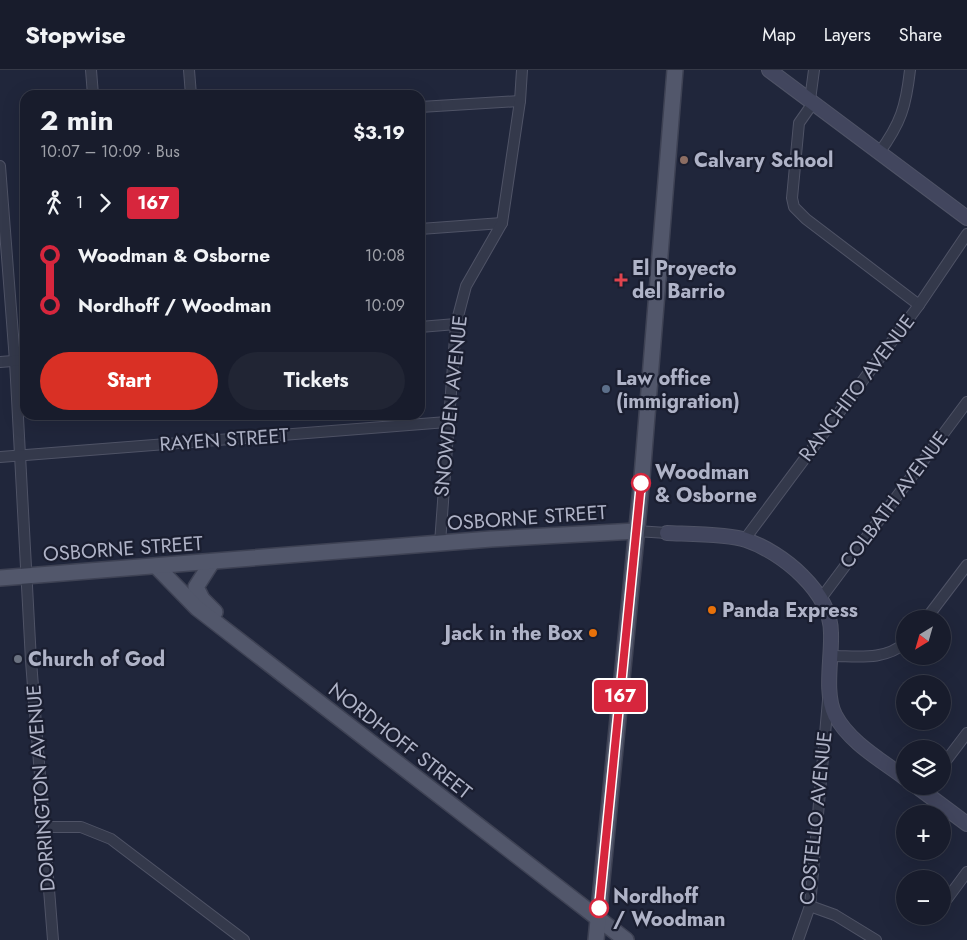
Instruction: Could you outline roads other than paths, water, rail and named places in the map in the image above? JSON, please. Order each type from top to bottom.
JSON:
[{"type":"main road","points":[[596,940],[636,531],[676,70]]},
{"type":"main road","name":"OSBORNE STREET","points":[[0,578],[580,533],[636,531]]},
{"type":"main road","points":[[212,562],[196,587],[202,599],[214,610],[221,628]]},
{"type":"main road","name":"NORDHOFF STREET","points":[[156,566],[186,599],[221,628],[626,940]]},
{"type":"street","points":[[91,70],[93,90]]},
{"type":"street","points":[[189,70],[191,90]]},
{"type":"street","name":"SNOWDEN AVENUE","points":[[440,544],[447,422],[456,324],[466,286],[502,224],[520,101],[522,70]]},
{"type":"street","points":[[769,70],[967,218]]},
{"type":"street","points":[[814,70],[811,102],[799,123],[792,198],[794,207],[806,219],[919,305]]},
{"type":"street","points":[[879,153],[898,126],[903,115],[910,70]]},
{"type":"street","points":[[425,107],[520,101]]},
{"type":"street","name":"DORRINGTON AVENUE","points":[[0,166],[20,361]]},
{"type":"street","points":[[425,229],[502,224]]},
{"type":"street","name":"RANCHITO AVENUE","points":[[745,539],[919,305],[967,234]]},
{"type":"street","points":[[425,327],[456,324]]},
{"type":"street","points":[[0,362],[20,361]]},
{"type":"street","name":"COLBATH AVENUE","points":[[822,598],[967,402]]},
{"type":"street","name":"DORRINGTON AVENUE","points":[[21,420],[26,576],[53,940]]},
{"type":"street","name":"RAYEN STREET","points":[[0,457],[447,422]]},
{"type":"street","name":"OSBORNE STREET","points":[[636,531],[745,539],[762,547],[793,569],[815,588],[822,598],[831,624],[832,656],[828,694],[835,715],[849,734],[896,771]]},
{"type":"street","points":[[933,610],[967,566]]},
{"type":"street","points":[[832,656],[874,657],[896,648]]},
{"type":"street","name":"COSTELLO AVENUE","points":[[798,940],[810,906],[828,694]]},
{"type":"street","points":[[951,754],[967,733]]},
{"type":"street","points":[[931,795],[967,824]]},
{"type":"street","points":[[44,827],[81,827],[111,839],[244,940]]},
{"type":"street","points":[[951,894],[967,872]]},
{"type":"street","points":[[810,906],[835,915],[876,940]]},
{"type":"place","name":"Calvary School","points":[[684,160]]},
{"type":"place","name":"El Proyecto del Barrio","points":[[621,280]]},
{"type":"place","name":"Law office (immigration)","points":[[606,389]]},
{"type":"place","name":"Woodman & Osborne","points":[[641,483]]},
{"type":"place","name":"Panda Express","points":[[712,610]]},
{"type":"place","name":"Jack in the Box","points":[[593,633]]},
{"type":"place","name":"Church of God","points":[[18,659]]},
{"type":"place","name":"Nordhoff / Woodman","points":[[599,908]]}]
